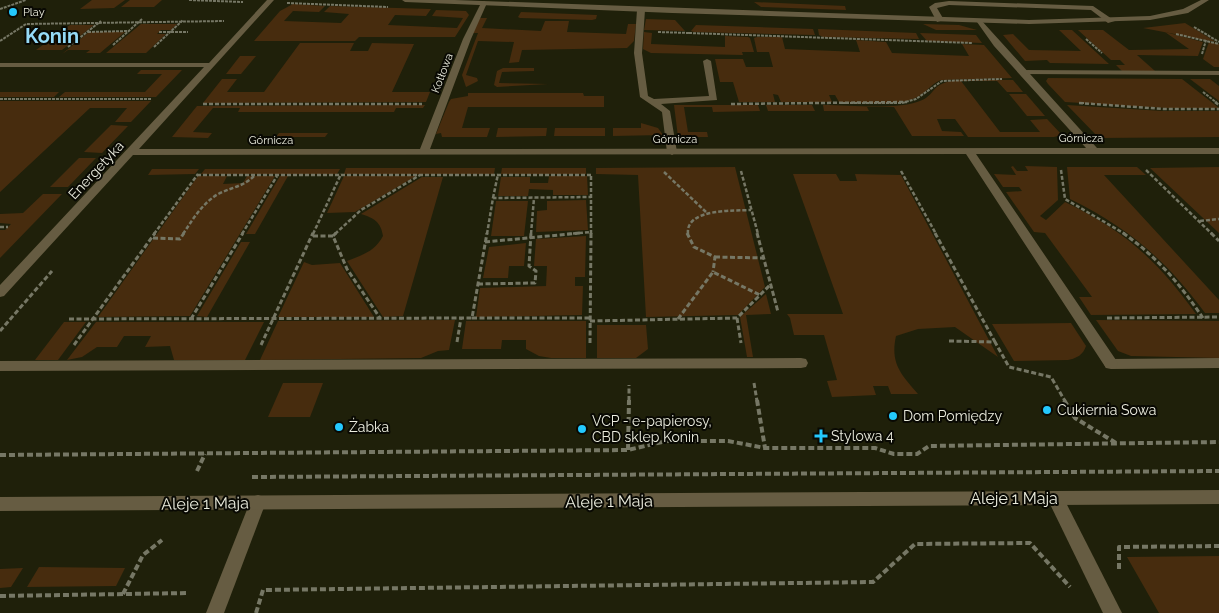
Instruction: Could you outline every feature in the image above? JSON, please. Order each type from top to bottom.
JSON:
[{"type":"street","points":[[405,0],[485,1],[641,10],[981,22],[1111,21],[1169,16],[1197,7],[1206,0]]},
{"type":"street","name":"Energetyka","points":[[0,293],[270,1]]},
{"type":"street","name":"Kotłowa","points":[[424,152],[467,39],[485,1]]},
{"type":"street","points":[[940,20],[933,7],[937,4],[949,3],[1093,8],[1111,21]]},
{"type":"street","points":[[641,10],[638,53],[644,97],[666,111],[672,152]]},
{"type":"street","points":[[981,22],[997,44],[1094,151]]},
{"type":"street","points":[[652,102],[714,98],[707,61]]},
{"type":"street","points":[[0,65],[211,65]]},
{"type":"street","points":[[1023,72],[1219,73]]},
{"type":"street","points":[[969,151],[1111,364],[1219,363]]},
{"type":"street","name":"Górnicza","points":[[132,152],[1219,151]]},
{"type":"street","points":[[0,366],[801,363]]},
{"type":"street","name":"Aleje 1 Maja","points":[[0,504],[1219,497]]},
{"type":"street","points":[[1055,498],[1113,613]]},
{"type":"street","points":[[215,613],[258,502]]},
{"type":"path","points":[[0,10],[26,0]]},
{"type":"path","points":[[189,0],[270,1],[390,7]]},
{"type":"path","points":[[109,49],[140,23],[142,19]]},
{"type":"path","points":[[180,23],[183,20]]},
{"type":"path","points":[[98,24],[101,21]]},
{"type":"path","points":[[0,41],[26,24],[232,21]]},
{"type":"path","points":[[1191,24],[1219,42]]},
{"type":"path","points":[[87,32],[130,31]]},
{"type":"path","points":[[159,32],[188,32]]},
{"type":"path","points":[[689,33],[976,44]]},
{"type":"path","points":[[1084,37],[1106,58]]},
{"type":"path","points":[[1202,54],[1206,40]]},
{"type":"path","points":[[730,104],[902,103],[921,99],[935,84],[942,81],[1005,79]]},
{"type":"path","points":[[0,99],[157,99]]},
{"type":"path","points":[[1071,103],[1164,110],[1219,109]]},
{"type":"path","points":[[195,104],[432,104]]},
{"type":"path","points":[[1140,164],[1219,241]]},
{"type":"path","points":[[1061,165],[1065,199],[1120,231],[1156,259],[1169,272],[1203,318]]},
{"type":"path","points":[[472,318],[499,166]]},
{"type":"path","points":[[590,364],[591,166]]},
{"type":"path","points":[[740,166],[778,312]]},
{"type":"path","points":[[899,166],[1009,367],[1051,377],[1075,418],[1117,444]]},
{"type":"path","points":[[58,366],[203,167]]},
{"type":"path","points":[[251,365],[345,167]]},
{"type":"path","points":[[660,168],[708,213]]},
{"type":"path","points":[[893,172],[911,172]]},
{"type":"path","points":[[197,175],[591,175]]},
{"type":"path","points":[[152,238],[180,239],[199,210],[221,193],[247,185],[255,175]]},
{"type":"path","points":[[192,319],[278,175]]},
{"type":"path","points":[[313,236],[333,236],[361,210],[421,175]]},
{"type":"path","points":[[494,198],[591,197]]},
{"type":"path","points":[[478,284],[535,283],[536,271],[529,266],[534,198]]},
{"type":"path","points":[[751,210],[708,213],[696,217],[690,224],[687,232],[694,246],[715,257],[764,258]]},
{"type":"path","points":[[1199,221],[1219,219]]},
{"type":"path","points":[[0,227],[8,227]]},
{"type":"path","points":[[485,242],[591,232]]},
{"type":"path","points":[[333,236],[347,268],[381,319]]},
{"type":"path","points":[[677,320],[713,272],[715,257]]},
{"type":"path","points":[[0,331],[58,264]]},
{"type":"path","points":[[713,272],[760,295]]},
{"type":"path","points":[[69,319],[472,318],[677,320],[737,318],[771,284]]},
{"type":"path","points":[[1080,318],[1219,317]]},
{"type":"path","points":[[949,342],[995,342]]},
{"type":"path","points":[[628,450],[630,375]]},
{"type":"path","points":[[753,376],[765,448]]},
{"type":"path","points":[[0,455],[628,450],[666,441],[728,441],[765,448],[875,448],[894,454],[917,454],[929,446],[1219,442]]},
{"type":"path","points":[[197,471],[205,454]]},
{"type":"path","points":[[249,477],[1219,471]]},
{"type":"path","points":[[124,594],[143,555],[162,540]]},
{"type":"path","points":[[256,613],[263,590],[873,582],[915,544],[1030,544],[1075,592]]},
{"type":"path","points":[[1119,573],[1119,547],[1219,546]]},
{"type":"path","points":[[0,596],[188,593]]},
{"type":"shaded area","points":[[92,0],[125,0],[114,8],[80,9]]},
{"type":"shaded area","points":[[130,0],[162,0],[154,7],[121,7]]},
{"type":"shaded area","points":[[754,2],[845,6],[846,10],[761,7]]},
{"type":"shaded area","points":[[293,4],[325,6],[319,12],[293,11],[284,21],[341,23],[349,14],[324,12],[330,6],[431,9],[426,16],[395,15],[388,25],[457,28],[463,18],[432,16],[436,10],[466,11],[469,15],[455,37],[359,37],[355,41],[254,41],[280,11]]},
{"type":"shaded area","points":[[521,12],[597,15],[596,19],[592,20],[520,18],[518,17]]},
{"type":"shaded area","points":[[480,18],[487,18],[482,28],[541,31],[545,21],[569,21],[567,32],[626,34],[628,24],[636,24],[634,41],[627,48],[522,50],[519,62],[509,63],[514,42],[478,41],[466,75],[477,78],[478,81],[466,87],[462,75],[478,33],[473,33]]},
{"type":"shaded area","points":[[646,19],[675,20],[685,31],[644,30]]},
{"type":"shaded area","points":[[1185,23],[1216,42],[1143,28]]},
{"type":"shaded area","points":[[141,24],[177,24],[171,30],[161,30],[157,34],[166,34],[146,53],[106,53]]},
{"type":"shaded area","points":[[923,24],[959,25],[977,30],[936,30]]},
{"type":"shaded area","points":[[70,25],[94,25],[62,50],[36,50]]},
{"type":"shaded area","points":[[696,25],[813,29],[815,35],[691,31]]},
{"type":"shaded area","points":[[818,29],[916,33],[919,39],[823,37],[819,35]]},
{"type":"shaded area","points":[[1059,30],[1072,30],[1109,64],[1050,63],[1047,60],[1025,61],[1003,35],[1013,34],[1029,50],[1081,51]]},
{"type":"shaded area","points":[[1078,30],[1103,30],[1129,50],[1189,49],[1165,32],[1203,42],[1198,56],[1137,55],[1155,71],[1122,71],[1116,65],[1125,65],[1120,60],[1111,60]]},
{"type":"shaded area","points":[[89,32],[125,32],[100,53],[86,53],[90,50],[68,50],[62,54]]},
{"type":"shaded area","points":[[644,32],[652,33],[651,44],[725,47],[725,36],[748,37],[754,52],[742,52],[743,55],[651,53],[643,49]]},
{"type":"shaded area","points":[[920,33],[976,35],[982,43],[927,41]]},
{"type":"shaded area","points":[[782,37],[785,49],[860,52],[856,40],[886,42],[892,53],[969,56],[962,44],[984,45],[1012,78],[941,80],[919,96],[907,101],[898,102],[839,102],[835,95],[829,95],[832,102],[781,102],[778,95],[773,94],[775,102],[739,102],[733,82],[720,82],[715,59],[743,59],[746,67],[773,67],[769,52],[757,52],[754,38]]},
{"type":"shaded area","points":[[1209,42],[1219,44],[1219,67],[1214,67],[1203,59]]},
{"type":"shaded area","points":[[300,43],[354,43],[350,51],[368,51],[372,43],[414,44],[392,92],[430,92],[426,102],[203,103],[222,79],[237,79],[227,92],[264,92]]},
{"type":"shaded area","points":[[240,56],[256,56],[241,74],[226,74]]},
{"type":"shaded area","points":[[503,68],[534,68],[534,71],[502,72],[499,83],[548,84],[497,87],[494,85],[497,71]]},
{"type":"shaded area","points":[[141,70],[182,70],[156,97],[59,97],[65,92],[145,92],[162,74],[137,74]]},
{"type":"shaded area","points":[[1048,78],[1182,79],[1219,108],[1167,108],[1065,102],[1048,84],[1046,81]]},
{"type":"shaded area","points":[[1190,79],[1210,79],[1219,86],[1219,101]]},
{"type":"shaded area","points":[[960,80],[1013,80],[1023,92],[1007,92],[997,81],[961,81],[1000,132],[1040,132],[1030,120],[1047,119],[1062,135],[1054,137],[968,137],[955,119],[937,119],[942,131],[961,132],[964,136],[912,136],[894,107],[867,107],[869,111],[824,111],[823,105],[896,106],[917,102],[924,99],[943,83]]},
{"type":"shaded area","points":[[0,92],[59,92],[54,97],[0,97]]},
{"type":"shaded area","points":[[468,93],[583,93],[584,96],[604,96],[604,107],[468,107],[462,128],[490,128],[487,137],[442,137],[441,133],[436,134],[451,99],[468,96]]},
{"type":"shaded area","points":[[1009,94],[1026,94],[1045,116],[1027,116]]},
{"type":"shaded area","points":[[0,101],[151,101],[131,122],[115,122],[127,108],[90,108],[0,192]]},
{"type":"shaded area","points":[[425,105],[423,108],[396,108],[394,112],[238,112],[240,108],[213,108],[193,132],[212,133],[208,138],[172,137],[197,106]]},
{"type":"shaded area","points":[[674,105],[758,105],[760,111],[713,112],[712,107],[684,107],[688,132],[707,132],[708,137],[678,137]]},
{"type":"shaded area","points":[[766,105],[812,105],[815,111],[768,111]]},
{"type":"shaded area","points":[[1067,105],[1163,111],[1219,111],[1219,137],[1099,138]]},
{"type":"shaded area","points":[[641,123],[658,128],[663,135],[613,136],[613,128],[641,128]]},
{"type":"shaded area","points":[[111,125],[128,126],[102,153],[84,152]]},
{"type":"shaded area","points":[[498,128],[547,128],[546,136],[496,137]]},
{"type":"shaded area","points":[[555,128],[605,128],[605,136],[554,136]]},
{"type":"shaded area","points":[[279,133],[328,133],[325,137],[276,137]]},
{"type":"shaded area","points":[[79,158],[96,158],[68,187],[50,187]]},
{"type":"shaded area","points":[[1013,166],[1017,171],[1028,171],[1025,166],[1057,167],[1058,200],[1040,216],[1046,220],[1065,202],[1105,224],[1153,263],[1168,278],[1196,314],[1091,315],[1079,297],[1092,297],[1045,233],[1034,232],[1006,192],[1022,191],[1019,187],[1003,187],[994,174],[1016,175],[1011,167]]},
{"type":"shaded area","points":[[735,167],[765,287],[738,315],[646,317],[638,175],[596,174],[596,168]]},
{"type":"shaded area","points":[[1067,167],[1137,167],[1146,175],[1104,175],[1219,300],[1219,313],[1205,313],[1176,277],[1145,247],[1111,222],[1070,199]]},
{"type":"shaded area","points":[[1219,167],[1219,233],[1150,168]]},
{"type":"shaded area","points":[[346,168],[495,168],[494,174],[344,174]]},
{"type":"shaded area","points":[[502,168],[586,168],[586,174],[501,174]]},
{"type":"shaded area","points":[[152,169],[199,169],[195,174],[148,175]]},
{"type":"shaded area","points":[[205,169],[340,169],[337,174],[201,174]]},
{"type":"shaded area","points":[[793,174],[836,174],[840,181],[857,181],[855,174],[901,175],[998,357],[955,327],[918,329],[896,336],[895,354],[898,368],[918,394],[891,394],[888,386],[873,386],[876,395],[832,397],[827,381],[837,380],[824,335],[794,335],[790,318],[787,314],[843,314]]},
{"type":"shaded area","points":[[198,176],[227,176],[223,184],[243,183],[247,176],[275,176],[190,316],[98,317]]},
{"type":"shaded area","points":[[280,176],[288,176],[255,234],[246,234]]},
{"type":"shaded area","points":[[344,176],[416,176],[355,212],[327,213]]},
{"type":"shaded area","points":[[549,176],[587,176],[588,195],[553,195],[553,190],[529,189],[528,196],[498,196],[501,177],[530,177],[530,183],[548,183]]},
{"type":"shaded area","points":[[422,177],[443,177],[403,316],[383,317],[347,261],[372,249],[383,236],[381,227],[376,221],[361,214]]},
{"type":"shaded area","points":[[43,194],[62,194],[0,258],[0,230],[5,230],[11,224],[0,223],[0,214],[23,213]]},
{"type":"shaded area","points":[[586,200],[588,230],[536,232],[537,211],[547,210],[547,201]]},
{"type":"shaded area","points":[[496,201],[528,201],[524,236],[491,236]]},
{"type":"shaded area","points":[[586,236],[585,277],[575,277],[575,286],[583,286],[582,315],[476,317],[480,288],[546,286],[547,266],[534,266],[536,239]]},
{"type":"shaded area","points":[[241,242],[250,242],[207,317],[197,316]]},
{"type":"shaded area","points":[[526,243],[524,266],[509,266],[508,278],[483,278],[489,247]]},
{"type":"shaded area","points":[[304,262],[312,265],[340,263],[374,317],[278,317]]},
{"type":"shaded area","points":[[766,294],[771,314],[746,315],[753,357],[747,357],[740,317]]},
{"type":"shaded area","points":[[455,320],[449,350],[438,351],[421,358],[260,360],[278,321]]},
{"type":"shaded area","points":[[1096,320],[1219,321],[1219,358],[1131,356],[1118,351]]},
{"type":"shaded area","points":[[466,321],[586,321],[586,358],[539,356],[526,349],[526,340],[502,340],[501,349],[462,349]]},
{"type":"shaded area","points":[[64,322],[86,322],[58,360],[35,360]]},
{"type":"shaded area","points":[[96,322],[264,322],[245,360],[174,360],[170,346],[145,347],[151,336],[124,336],[117,347],[97,347],[82,357],[67,360]]},
{"type":"shaded area","points":[[1071,323],[1086,346],[1079,356],[1068,360],[1014,361],[992,324]]},
{"type":"shaded area","points":[[597,325],[646,325],[648,349],[636,358],[597,358]]},
{"type":"shaded area","points":[[283,383],[323,383],[310,417],[268,417]]},
{"type":"shaded area","points":[[1219,556],[1219,613],[1159,613],[1127,557]]},
{"type":"shaded area","points":[[39,567],[125,568],[116,586],[27,587]]},
{"type":"shaded area","points":[[23,568],[11,587],[0,588],[0,569]]},
{"type":"place","name":"Play","points":[[13,12]]},
{"type":"place","name":"Cukiernia Sowa","points":[[1047,410]]},
{"type":"place","name":"Dom Pomiędzy","points":[[893,416]]},
{"type":"place","name":"Żabka","points":[[339,427]]},
{"type":"place","name":"VCP - e-papierosy, CBD sklep Konin","points":[[582,429]]},
{"type":"place","name":"Stylowa 4","points":[[821,436]]},
{"type":"district","name":"Konin","points":[[52,36]]}]
